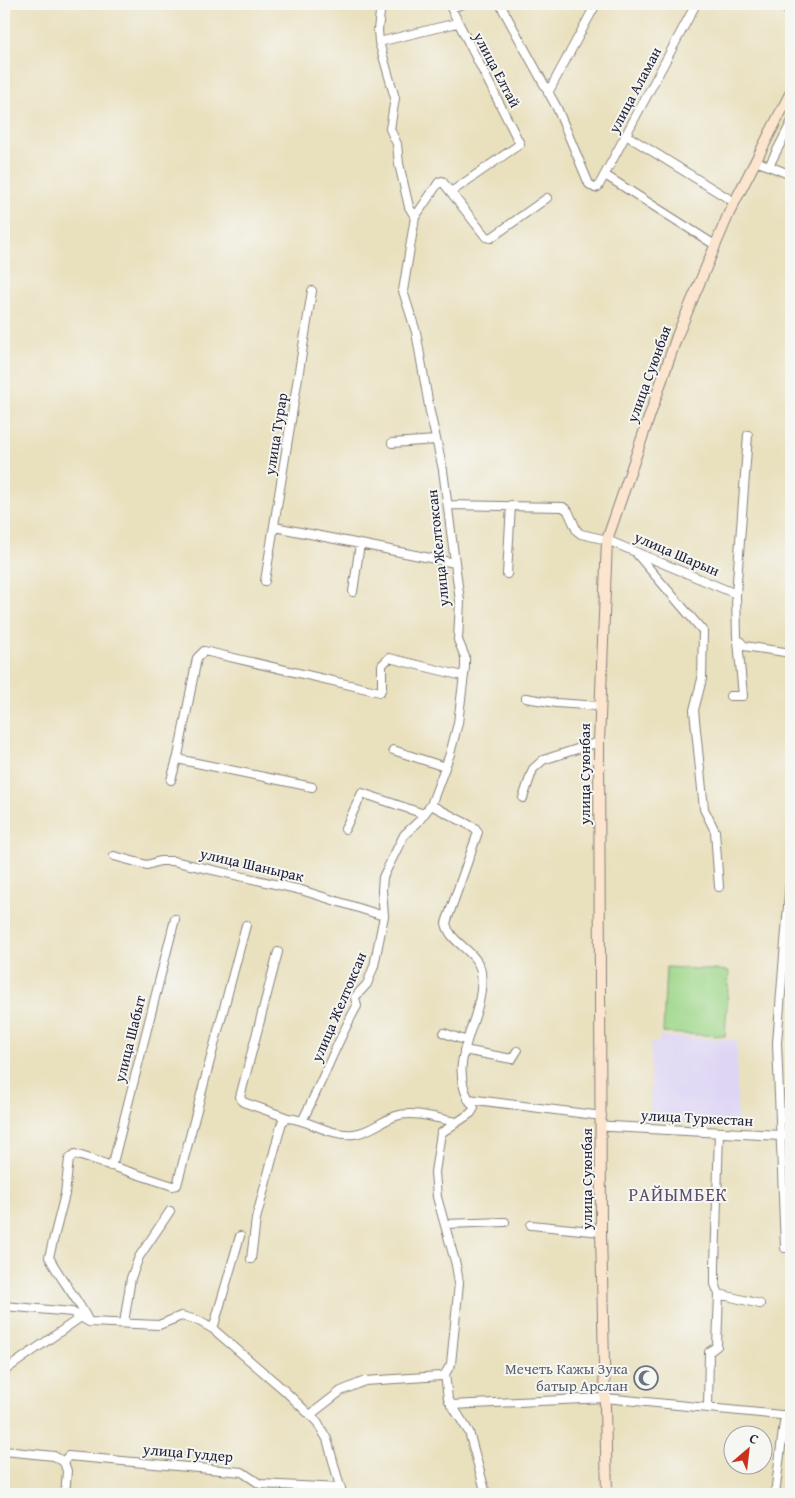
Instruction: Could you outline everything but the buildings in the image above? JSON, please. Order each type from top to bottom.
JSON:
[{"type":"main road","name":"улица Суюнбая","points":[[608,1494],[602,1232],[599,742],[607,540],[677,336],[734,202],[791,92]]},
{"type":"street","points":[[381,4],[378,30],[395,98],[390,129],[397,144],[399,164],[409,207],[415,217],[439,182],[445,183],[488,238],[548,198]]},
{"type":"street","name":"улица Елтай","points":[[451,192],[520,144],[450,6],[463,4]]},
{"type":"street","points":[[500,4],[548,93]]},
{"type":"street","points":[[548,93],[596,4]]},
{"type":"street","name":"улица Аламан","points":[[548,93],[557,108],[589,184],[595,188],[605,175],[696,4]]},
{"type":"street","points":[[778,4],[791,12]]},
{"type":"street","points":[[380,42],[457,23]]},
{"type":"street","points":[[769,166],[791,123]]},
{"type":"street","points":[[626,135],[734,202]]},
{"type":"street","points":[[754,161],[791,175]]},
{"type":"street","points":[[605,175],[715,245]]},
{"type":"street","name":"улица Желтоксан","points":[[302,1121],[329,1067],[341,1035],[357,1006],[355,997],[367,984],[374,966],[384,916],[382,890],[384,877],[392,856],[404,836],[431,805],[458,723],[465,657],[458,640],[460,601],[448,505],[416,332],[403,292],[415,217]]},
{"type":"street","name":"улица Турар","points":[[265,581],[312,291]]},
{"type":"street","points":[[730,696],[743,696],[736,594],[748,435]]},
{"type":"street","points":[[392,443],[436,440]]},
{"type":"street","points":[[448,505],[511,505],[508,574]]},
{"type":"street","name":"улица Шарын","points":[[511,505],[563,507],[568,511],[577,531],[581,534],[607,540],[736,594]]},
{"type":"street","points":[[275,527],[455,563]]},
{"type":"street","points":[[353,592],[360,544]]},
{"type":"street","points":[[635,552],[703,631],[702,679],[694,710],[704,809],[716,831],[719,887]]},
{"type":"street","points":[[738,641],[748,647],[791,653]]},
{"type":"street","points":[[171,780],[178,756],[197,658],[204,651],[380,692],[382,688],[382,664],[389,658],[463,676]]},
{"type":"street","points":[[526,698],[556,703],[599,706]]},
{"type":"street","points":[[523,798],[533,769],[542,760],[599,742]]},
{"type":"street","points":[[393,750],[445,767]]},
{"type":"street","points":[[178,756],[182,760],[312,787]]},
{"type":"street","points":[[346,829],[362,793],[424,814]]},
{"type":"street","points":[[431,805],[475,828],[478,832],[446,923],[449,932],[480,966],[481,975],[476,1013],[464,1050],[460,1076],[468,1099],[474,1108],[473,1111],[445,1129],[439,1138],[435,1172],[437,1197],[459,1283],[451,1364],[445,1374],[448,1399],[469,1432],[486,1494]]},
{"type":"street","name":"улица Шанырак","points":[[114,856],[147,865],[160,861],[173,861],[301,890],[384,916]]},
{"type":"street","points":[[784,1248],[777,1043],[791,868]]},
{"type":"street","name":"улица Шабыт","points":[[110,1166],[114,1159],[176,919]]},
{"type":"street","points":[[89,1322],[78,1299],[59,1277],[49,1257],[65,1194],[69,1159],[75,1154],[172,1186],[177,1185],[246,925]]},
{"type":"street","points":[[278,952],[240,1097],[243,1102],[339,1133],[353,1134],[371,1130],[394,1116],[404,1114],[456,1122]]},
{"type":"street","points":[[444,1033],[467,1041]]},
{"type":"street","points":[[464,1050],[512,1059],[517,1050]]},
{"type":"street","name":"улица Туркестан","points":[[468,1099],[602,1121],[719,1132],[791,1136]]},
{"type":"street","points":[[252,1259],[256,1219],[282,1122],[288,1118]]},
{"type":"street","points":[[708,1408],[709,1352],[717,1346],[718,1294],[715,1266],[719,1132]]},
{"type":"street","points":[[124,1323],[131,1278],[139,1257],[170,1211]]},
{"type":"street","points":[[445,1224],[505,1222]]},
{"type":"street","points":[[531,1225],[602,1232]]},
{"type":"street","points":[[213,1328],[240,1236]]},
{"type":"street","points":[[718,1294],[760,1304]]},
{"type":"street","points":[[4,1306],[72,1312],[89,1322],[159,1325],[180,1316],[197,1320],[213,1328],[310,1415],[325,1434],[342,1491]]},
{"type":"street","points":[[4,1371],[81,1317]]},
{"type":"street","points":[[310,1415],[341,1391],[365,1381],[445,1374]]},
{"type":"street","points":[[451,1404],[605,1398],[788,1415],[775,1494]]},
{"type":"street","points":[[4,1451],[54,1456],[64,1462],[67,1471],[65,1494]]},
{"type":"street","name":"улица Гулдер","points":[[64,1462],[68,1456],[242,1472],[260,1484],[342,1491]]},
{"type":"shaded area","points":[[660,1036],[737,1040],[737,1123],[650,1121],[651,1043],[659,1043]]},
{"type":"green space","points":[[666,967],[729,971],[725,1036],[663,1033]]},
{"type":"place","name":"Мечеть Кажы Зука батыр Арслан","points":[[646,1378]]},
{"type":"district","name":"РАЙЫМБЕК","points":[[678,1195]]}]
